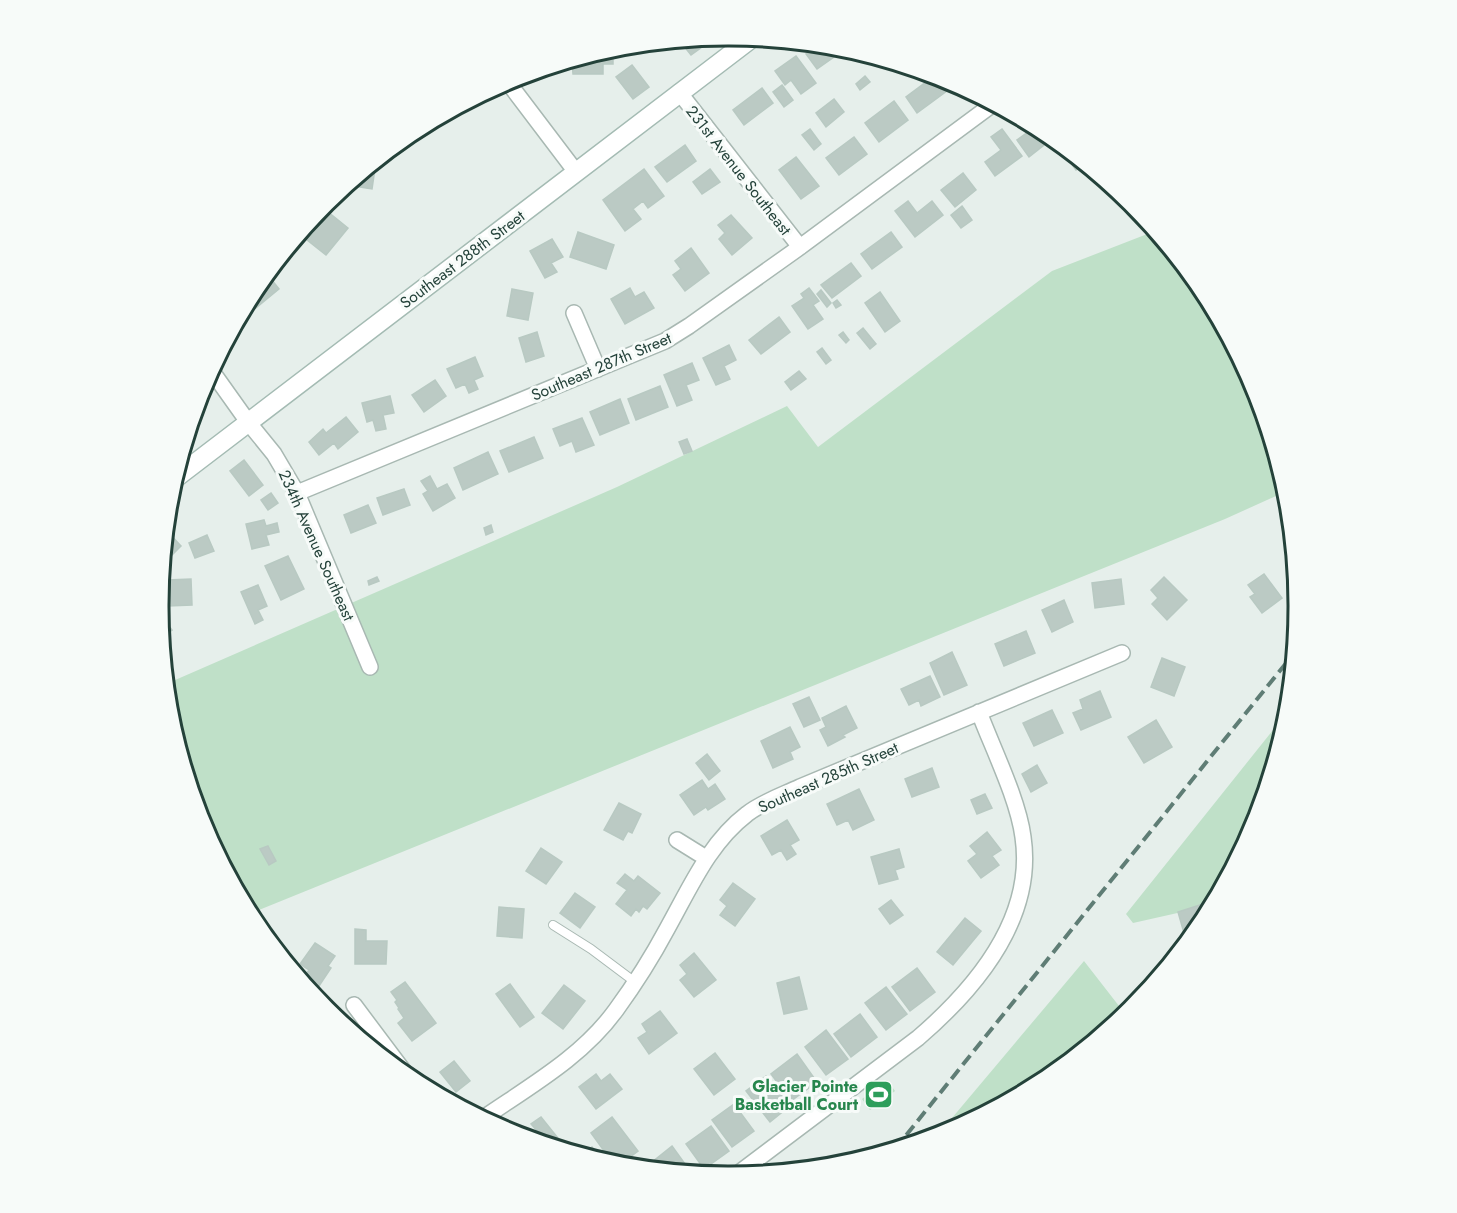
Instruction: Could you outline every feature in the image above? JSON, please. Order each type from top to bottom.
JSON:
[{"type":"street","name":"Southeast 288th Street","points":[[186,470],[740,47]]},
{"type":"street","points":[[513,89],[576,172]]},
{"type":"street","name":"231st Avenue Southeast","points":[[679,92],[800,247]]},
{"type":"street","name":"Southeast 287th Street","points":[[297,493],[665,341],[690,326],[800,247],[986,109]]},
{"type":"street","points":[[574,313],[598,369]]},
{"type":"street","name":"234th Avenue Southeast","points":[[217,379],[248,422],[274,453],[297,493],[370,667]]},
{"type":"street","name":"Southeast 285th Street","points":[[490,1113],[558,1067],[588,1043],[615,1011],[657,948],[706,858],[748,813],[800,787],[1122,653]]},
{"type":"street","points":[[749,1165],[940,1019],[999,948],[1013,918],[1021,887],[1024,862],[1023,837],[1016,806],[979,712]]},
{"type":"street","points":[[677,840],[706,858]]},
{"type":"street","points":[[354,1005],[389,1052]]},
{"type":"lane","points":[[553,925],[591,949],[635,982]]},
{"type":"green space","points":[[1147,234],[1194,295],[1231,359],[1259,426],[1278,495],[1225,519],[258,910],[226,854],[198,787],[179,716],[173,681],[617,487],[787,406],[818,447],[1052,271]]},
{"type":"green space","points":[[1275,727],[1259,787],[1246,821],[1231,854],[1200,908],[1133,923],[1126,914]]},
{"type":"green space","points":[[1084,961],[1119,1007],[1098,1028],[1040,1072],[976,1109],[949,1121]]},
{"type":"green space","name":"Glacier Pointe Basketball Court","points":[[887,1080],[895,1091],[870,1110],[862,1099]]},
{"type":"building","points":[[702,47],[691,55],[686,48]]},
{"type":"building","points":[[809,52],[835,56],[817,69],[806,54]]},
{"type":"building","points":[[796,56],[816,83],[801,94],[791,80],[785,85],[775,71]]},
{"type":"building","points":[[613,59],[613,64],[603,64],[603,74],[573,74],[573,69]]},
{"type":"building","points":[[632,65],[649,87],[633,99],[616,77]]},
{"type":"building","points":[[865,76],[870,82],[860,90],[856,84]]},
{"type":"building","points":[[926,82],[947,91],[917,113],[906,97]]},
{"type":"building","points":[[782,85],[793,100],[784,107],[773,92]]},
{"type":"building","points":[[762,88],[773,103],[744,125],[733,110]]},
{"type":"building","points":[[834,99],[844,112],[826,127],[816,113]]},
{"type":"building","points":[[894,101],[908,120],[879,142],[865,123]]},
{"type":"building","points":[[810,129],[821,144],[814,150],[802,135]]},
{"type":"building","points":[[1002,129],[1022,156],[995,176],[985,162],[1001,150],[991,137]]},
{"type":"building","points":[[1027,133],[1045,144],[1029,157],[1017,140]]},
{"type":"building","points":[[854,137],[867,154],[839,175],[826,158]]},
{"type":"building","points":[[685,145],[696,161],[667,182],[655,167]]},
{"type":"building","points":[[796,157],[819,186],[801,199],[779,170]]},
{"type":"building","points":[[644,169],[664,196],[648,208],[643,201],[633,209],[641,219],[625,231],[603,200]]},
{"type":"building","points":[[710,169],[720,182],[702,194],[693,182]]},
{"type":"building","points":[[374,173],[372,189],[357,187]]},
{"type":"building","points":[[963,173],[976,190],[955,207],[941,190]]},
{"type":"building","points":[[908,201],[917,213],[932,201],[943,215],[915,237],[895,211]]},
{"type":"building","points":[[962,206],[972,220],[961,228],[951,215]]},
{"type":"building","points":[[330,214],[348,228],[326,255],[307,240]]},
{"type":"building","points":[[731,215],[752,238],[732,255],[719,239],[725,233],[718,225]]},
{"type":"building","points":[[578,232],[614,245],[606,269],[570,257]]},
{"type":"building","points":[[891,232],[902,247],[872,269],[861,254]]},
{"type":"building","points":[[552,239],[563,257],[551,263],[557,272],[545,278],[530,251]]},
{"type":"building","points":[[691,248],[709,273],[685,291],[673,275],[681,269],[675,261]]},
{"type":"building","points":[[851,263],[861,276],[832,298],[821,285]]},
{"type":"building","points":[[273,281],[279,289],[254,309]]},
{"type":"building","points":[[630,288],[635,297],[644,292],[654,308],[625,324],[611,299]]},
{"type":"building","points":[[809,288],[819,301],[813,305],[823,319],[808,329],[792,306],[804,298],[801,294]]},
{"type":"building","points":[[512,289],[533,293],[528,320],[507,316]]},
{"type":"building","points":[[821,290],[831,303],[827,307],[817,294]]},
{"type":"building","points":[[880,292],[900,321],[885,332],[865,303]]},
{"type":"building","points":[[837,300],[841,305],[836,308],[833,303]]},
{"type":"building","points":[[779,317],[790,332],[761,354],[749,340]]},
{"type":"building","points":[[863,328],[876,344],[870,349],[857,333]]},
{"type":"building","points":[[537,332],[544,356],[526,362],[519,338]]},
{"type":"building","points":[[843,332],[849,340],[846,343],[839,335]]},
{"type":"building","points":[[729,345],[736,360],[724,366],[730,379],[716,385],[703,358]]},
{"type":"building","points":[[822,348],[831,360],[826,364],[817,352]]},
{"type":"building","points":[[475,357],[483,376],[474,380],[478,389],[469,393],[465,384],[456,388],[447,369]]},
{"type":"building","points":[[692,363],[699,380],[686,385],[692,400],[677,406],[664,375]]},
{"type":"building","points":[[799,371],[806,379],[791,390],[785,382]]},
{"type":"building","points":[[435,380],[446,396],[424,412],[412,395]]},
{"type":"building","points":[[660,386],[668,407],[636,420],[628,399]]},
{"type":"building","points":[[390,396],[394,413],[383,415],[386,429],[376,431],[373,420],[367,422],[362,403]]},
{"type":"building","points":[[620,399],[629,423],[600,435],[590,412]]},
{"type":"building","points":[[346,417],[358,432],[338,449],[334,443],[319,455],[309,442],[323,429],[326,433]]},
{"type":"building","points":[[582,418],[594,445],[576,452],[572,441],[560,446],[553,429]]},
{"type":"building","points":[[534,437],[543,458],[509,472],[500,451]]},
{"type":"building","points":[[687,439],[692,451],[684,454],[679,442]]},
{"type":"building","points":[[488,452],[498,474],[463,490],[454,468]]},
{"type":"building","points":[[244,460],[263,485],[249,496],[230,471]]},
{"type":"building","points":[[430,476],[437,489],[447,484],[455,498],[433,511],[423,494],[428,491],[421,481]]},
{"type":"building","points":[[404,489],[410,505],[383,515],[377,498]]},
{"type":"building","points":[[271,493],[278,503],[268,510],[261,500]]},
{"type":"building","points":[[368,505],[376,523],[351,533],[344,515]]},
{"type":"building","points":[[264,520],[266,526],[277,523],[279,532],[266,535],[269,545],[252,549],[246,524]]},
{"type":"building","points":[[491,525],[493,532],[486,535],[484,528]]},
{"type":"building","points":[[207,535],[214,551],[195,558],[189,543]]},
{"type":"building","points":[[173,537],[181,546],[171,556]]},
{"type":"building","points":[[288,556],[304,589],[281,600],[265,566]]},
{"type":"building","points":[[1264,574],[1282,598],[1262,613],[1250,597],[1255,594],[1248,585]]},
{"type":"building","points":[[377,577],[379,581],[369,585],[368,581]]},
{"type":"building","points":[[1164,577],[1187,600],[1167,620],[1152,604],[1158,598],[1151,590]]},
{"type":"building","points":[[191,579],[192,605],[169,606],[170,580]]},
{"type":"building","points":[[1121,579],[1124,604],[1095,608],[1092,583]]},
{"type":"building","points":[[258,585],[267,606],[258,610],[263,620],[255,624],[241,592]]},
{"type":"building","points":[[1064,600],[1073,622],[1052,632],[1042,610]]},
{"type":"building","points":[[1026,631],[1035,653],[1004,666],[995,644]]},
{"type":"building","points":[[952,652],[967,685],[944,695],[930,663]]},
{"type":"building","points":[[1162,658],[1185,667],[1174,696],[1151,687]]},
{"type":"building","points":[[930,676],[940,697],[921,706],[919,700],[909,705],[901,689]]},
{"type":"building","points":[[1100,691],[1111,717],[1081,730],[1073,713],[1083,709],[1080,700]]},
{"type":"building","points":[[809,697],[820,720],[804,727],[793,704]]},
{"type":"building","points":[[846,706],[857,728],[828,746],[820,730],[826,727],[822,718]]},
{"type":"building","points":[[1052,710],[1063,733],[1034,746],[1023,723]]},
{"type":"building","points":[[1156,720],[1172,747],[1144,763],[1128,737]]},
{"type":"building","points":[[790,727],[800,747],[790,752],[793,759],[773,768],[761,741]]},
{"type":"building","points":[[707,754],[720,771],[709,780],[696,763]]},
{"type":"building","points":[[1037,765],[1047,783],[1031,792],[1022,774]]},
{"type":"building","points":[[932,768],[939,787],[912,797],[905,779]]},
{"type":"building","points":[[702,780],[708,789],[715,784],[725,799],[708,810],[706,807],[694,815],[680,795]]},
{"type":"building","points":[[859,789],[874,820],[853,830],[848,820],[837,825],[827,804]]},
{"type":"building","points":[[985,794],[992,808],[977,814],[971,800]]},
{"type":"building","points":[[619,803],[641,814],[632,833],[628,831],[623,840],[604,830]]},
{"type":"building","points":[[787,820],[799,840],[790,845],[796,854],[787,860],[781,850],[772,855],[761,836]]},
{"type":"building","points":[[987,832],[1001,850],[992,856],[999,865],[981,878],[968,861],[977,854],[970,846]]},
{"type":"building","points":[[268,846],[276,861],[269,865],[260,849]]},
{"type":"building","points":[[541,848],[562,862],[546,884],[526,871]]},
{"type":"building","points":[[899,849],[904,867],[895,870],[898,879],[879,884],[871,857]]},
{"type":"building","points":[[625,874],[634,881],[638,876],[660,893],[647,909],[643,906],[639,912],[636,909],[631,916],[616,904],[627,890],[617,883]]},
{"type":"building","points":[[733,883],[755,899],[735,926],[720,915],[727,906],[720,900]]},
{"type":"building","points":[[575,893],[595,907],[580,928],[560,913]]},
{"type":"building","points":[[891,900],[903,915],[890,924],[879,909]]},
{"type":"building","points":[[1202,904],[1184,932],[1178,912]]},
{"type":"building","points":[[499,907],[524,909],[522,938],[497,936]]},
{"type":"building","points":[[965,918],[981,931],[953,965],[937,952]]},
{"type":"building","points":[[355,929],[366,930],[366,941],[387,941],[386,964],[355,964]]},
{"type":"building","points":[[315,943],[335,956],[328,966],[331,968],[319,986],[306,974],[309,970],[300,964]]},
{"type":"building","points":[[694,953],[716,980],[694,997],[680,980],[687,974],[680,965]]},
{"type":"building","points":[[917,968],[935,992],[910,1011],[892,987]]},
{"type":"building","points":[[799,977],[807,1009],[784,1014],[777,983]]},
{"type":"building","points":[[405,982],[436,1023],[412,1041],[398,1023],[404,1018],[391,992]]},
{"type":"building","points":[[510,984],[534,1017],[520,1027],[496,994]]},
{"type":"building","points":[[564,985],[585,1001],[563,1029],[542,1013]]},
{"type":"building","points":[[886,987],[907,1014],[886,1030],[865,1003]]},
{"type":"building","points":[[660,1011],[677,1033],[649,1054],[638,1038],[647,1032],[642,1024]]},
{"type":"building","points":[[860,1014],[877,1037],[851,1057],[834,1034]]},
{"type":"building","points":[[826,1030],[848,1059],[826,1075],[805,1047]]},
{"type":"building","points":[[715,1053],[735,1079],[714,1095],[694,1069]]},
{"type":"building","points":[[797,1054],[817,1082],[791,1101],[771,1074]]},
{"type":"building","points":[[454,1061],[470,1081],[456,1092],[440,1072]]},
{"type":"building","points":[[596,1074],[601,1081],[610,1074],[622,1089],[596,1109],[579,1087]]},
{"type":"building","points":[[766,1076],[790,1106],[770,1122],[746,1091]]},
{"type":"building","points":[[734,1104],[754,1131],[732,1147],[712,1120]]},
{"type":"building","points":[[541,1117],[560,1140],[537,1133],[531,1124]]},
{"type":"building","points":[[612,1117],[638,1151],[629,1158],[605,1152],[591,1133]]},
{"type":"building","points":[[711,1126],[729,1151],[709,1165],[701,1165],[686,1144]]},
{"type":"building","points":[[672,1146],[685,1164],[655,1162],[653,1162]]},
{"type":"railway","points":[[903,1139],[1285,664]]},
{"type":"place","name":"Glacier Pointe Basketball Court","points":[[879,1095]]}]
